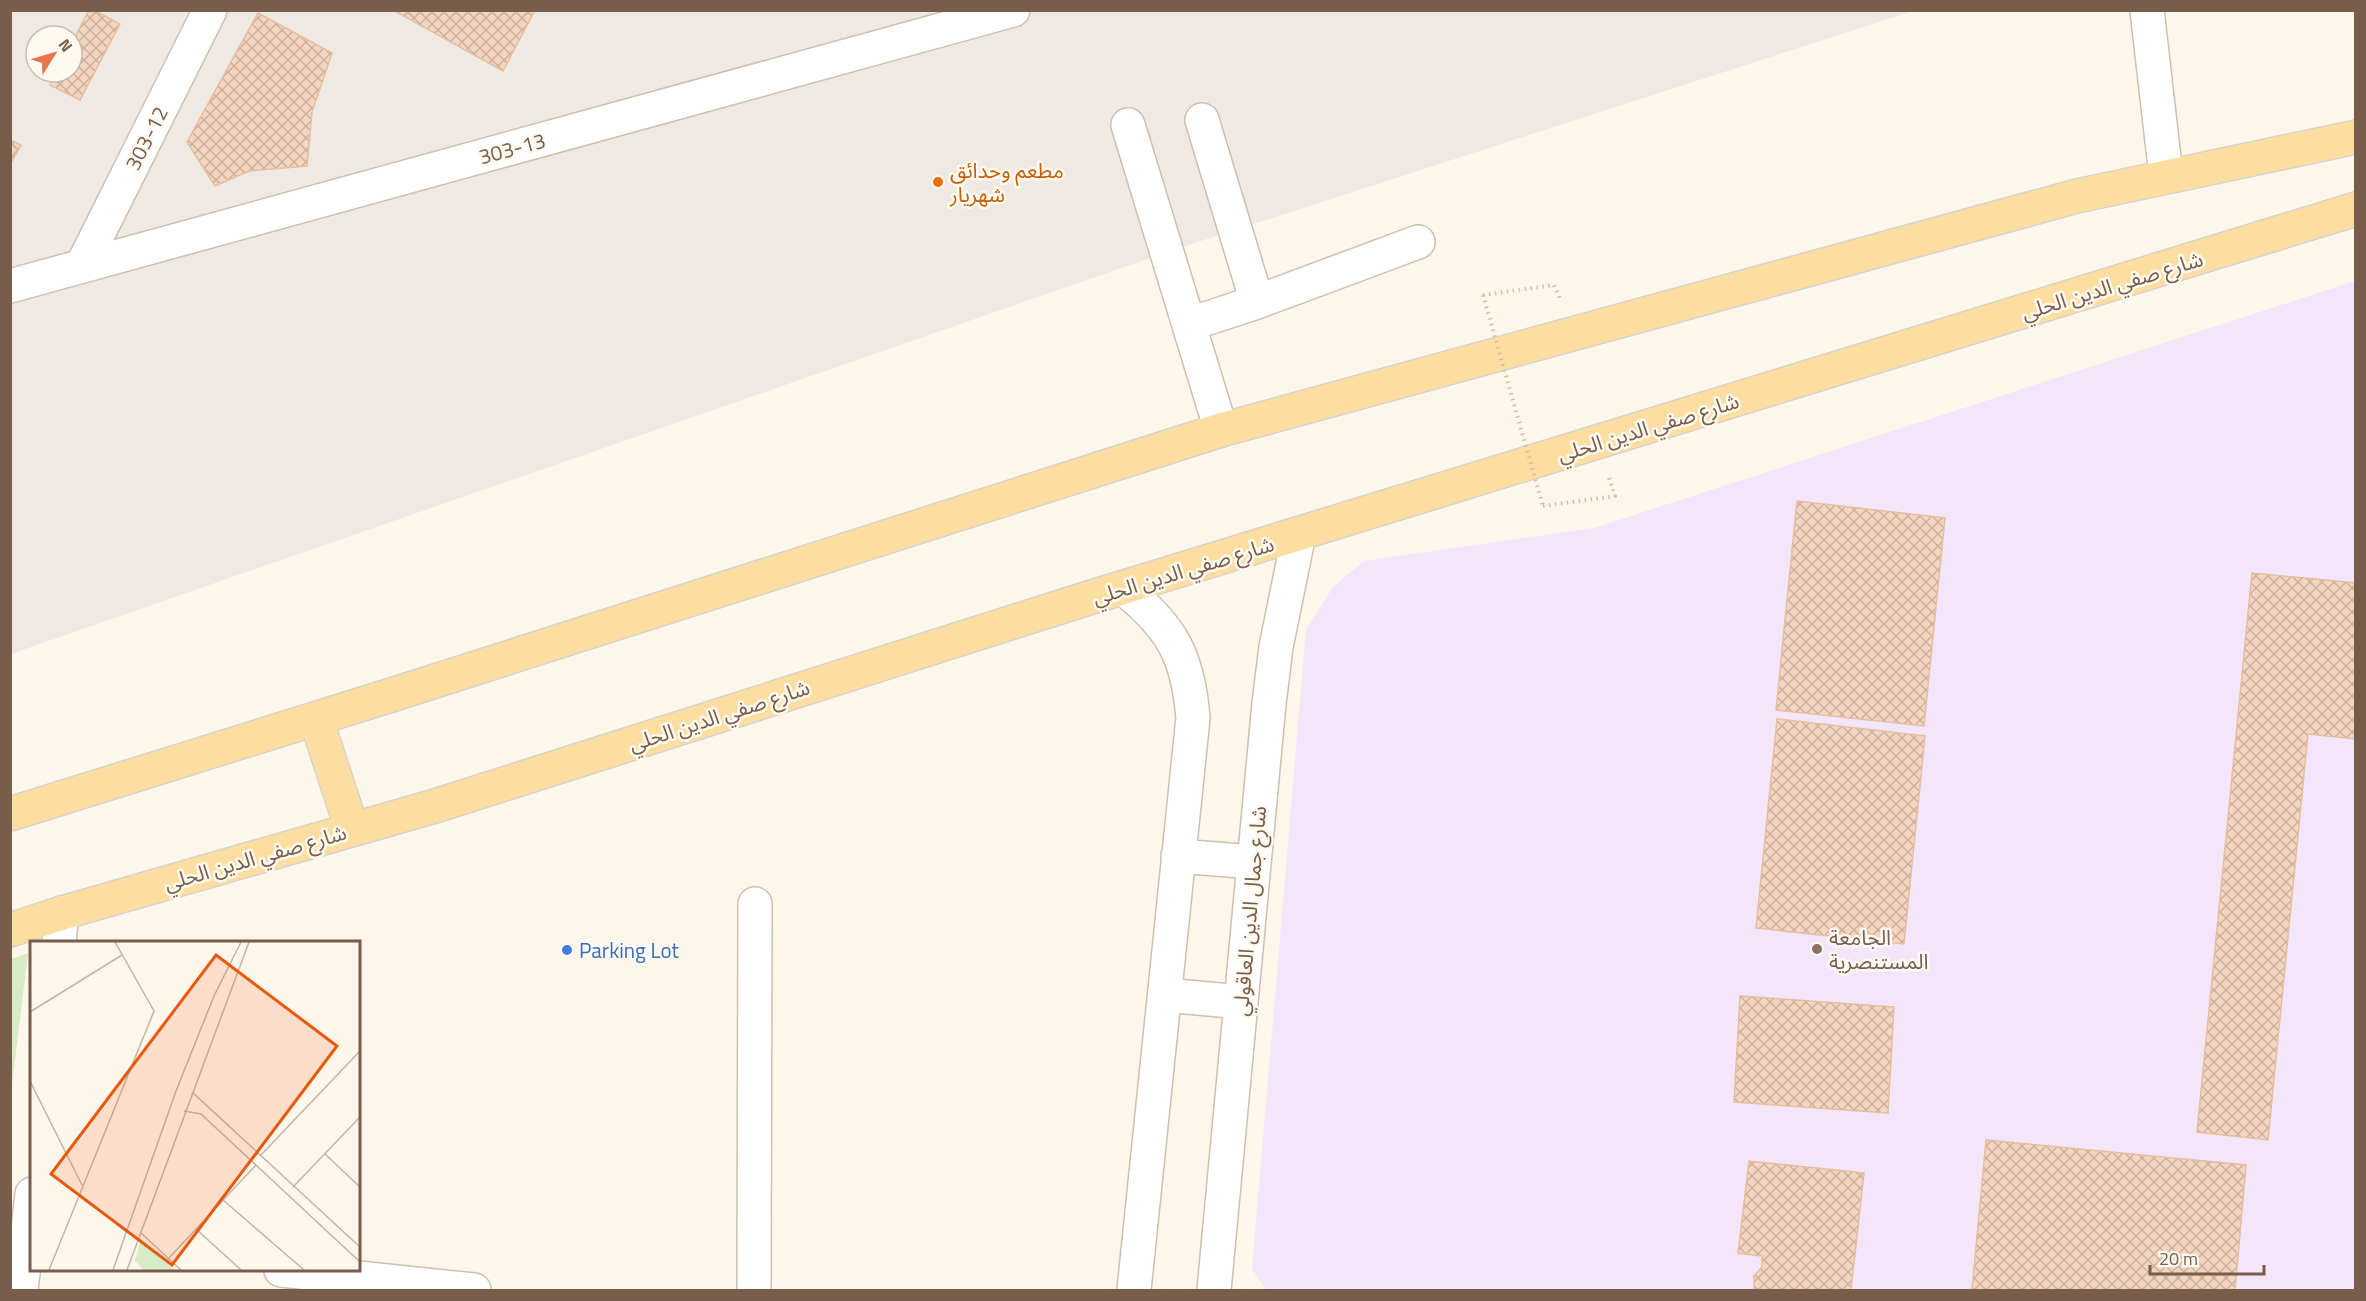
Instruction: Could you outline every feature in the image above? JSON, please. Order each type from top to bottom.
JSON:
[{"type":"main road","points":[[10,814],[316,719],[1221,430],[2077,196],[2355,137]]},
{"type":"main road","name":"شارع صفي الدين الحلي","points":[[10,930],[61,928],[352,829],[435,806],[1123,588],[2355,209]]},
{"type":"main road","points":[[316,719],[352,829]]},
{"type":"street","name":"303-12","points":[[82,266],[210,10]]},
{"type":"street","name":"303-13","points":[[10,286],[1013,10]]},
{"type":"street","points":[[2147,10],[2166,177]]},
{"type":"street","points":[[1202,120],[1257,302]]},
{"type":"street","points":[[1128,125],[1221,430]]},
{"type":"street","points":[[1190,324],[1418,243]]},
{"type":"street","name":"شارع جمال الدين العاقولي","points":[[1214,1290],[1276,647],[1299,534]]},
{"type":"street","points":[[1123,588],[1147,607],[1167,630],[1182,658],[1190,687],[1193,718],[1134,1290]]},
{"type":"street","points":[[1178,856],[1254,862]]},
{"type":"street","points":[[754,1290],[755,904]]},
{"type":"street","points":[[1165,995],[1241,1002]]},
{"type":"street","points":[[21,1290],[30,1226]]},
{"type":"street","points":[[293,1271],[377,1285],[474,1290]]},
{"type":"path","points":[[1554,285],[1483,295],[1543,506],[1615,496]]},
{"type":"shaded area","points":[[10,11],[1913,11],[1176,249],[11,654]]},
{"type":"shaded area","name":"الجامعة المستنصرية","points":[[2355,281],[2355,1290],[1266,1290],[1252,1269],[1306,630],[1333,587],[1364,561],[1594,528]]},
{"type":"green space","points":[[28,953],[11,1093],[11,959]]},
{"type":"building","points":[[89,10],[94,10],[120,24],[80,100],[50,85],[84,84],[84,24],[82,24]]},
{"type":"building","points":[[393,10],[535,10],[503,71]]},
{"type":"building","points":[[258,13],[332,53],[312,112],[307,166],[249,171],[215,186],[187,142]]},
{"type":"building","points":[[10,140],[21,145],[10,165]]},
{"type":"building","points":[[1797,501],[1945,518],[1924,726],[1776,710]]},
{"type":"building","points":[[2252,573],[2356,583],[2356,739],[2308,734],[2268,1140],[2197,1132]]},
{"type":"building","points":[[1777,719],[1925,736],[1904,944],[1756,928]]},
{"type":"building","points":[[1740,996],[1894,1007],[1888,1113],[1734,1102]]},
{"type":"building","points":[[1986,1140],[2246,1165],[2235,1290],[1972,1290]]},
{"type":"building","points":[[1749,1161],[1864,1173],[1851,1290],[1754,1290],[1754,1276],[1762,1267],[1762,1256],[1738,1253]]},
{"type":"place","name":"مطعم وحدائق شهريار","points":[[938,182]]},
{"type":"place","name":"الجامعة المستنصرية","points":[[1817,949]]},
{"type":"place","name":"Parking Lot","points":[[567,950]]}]
